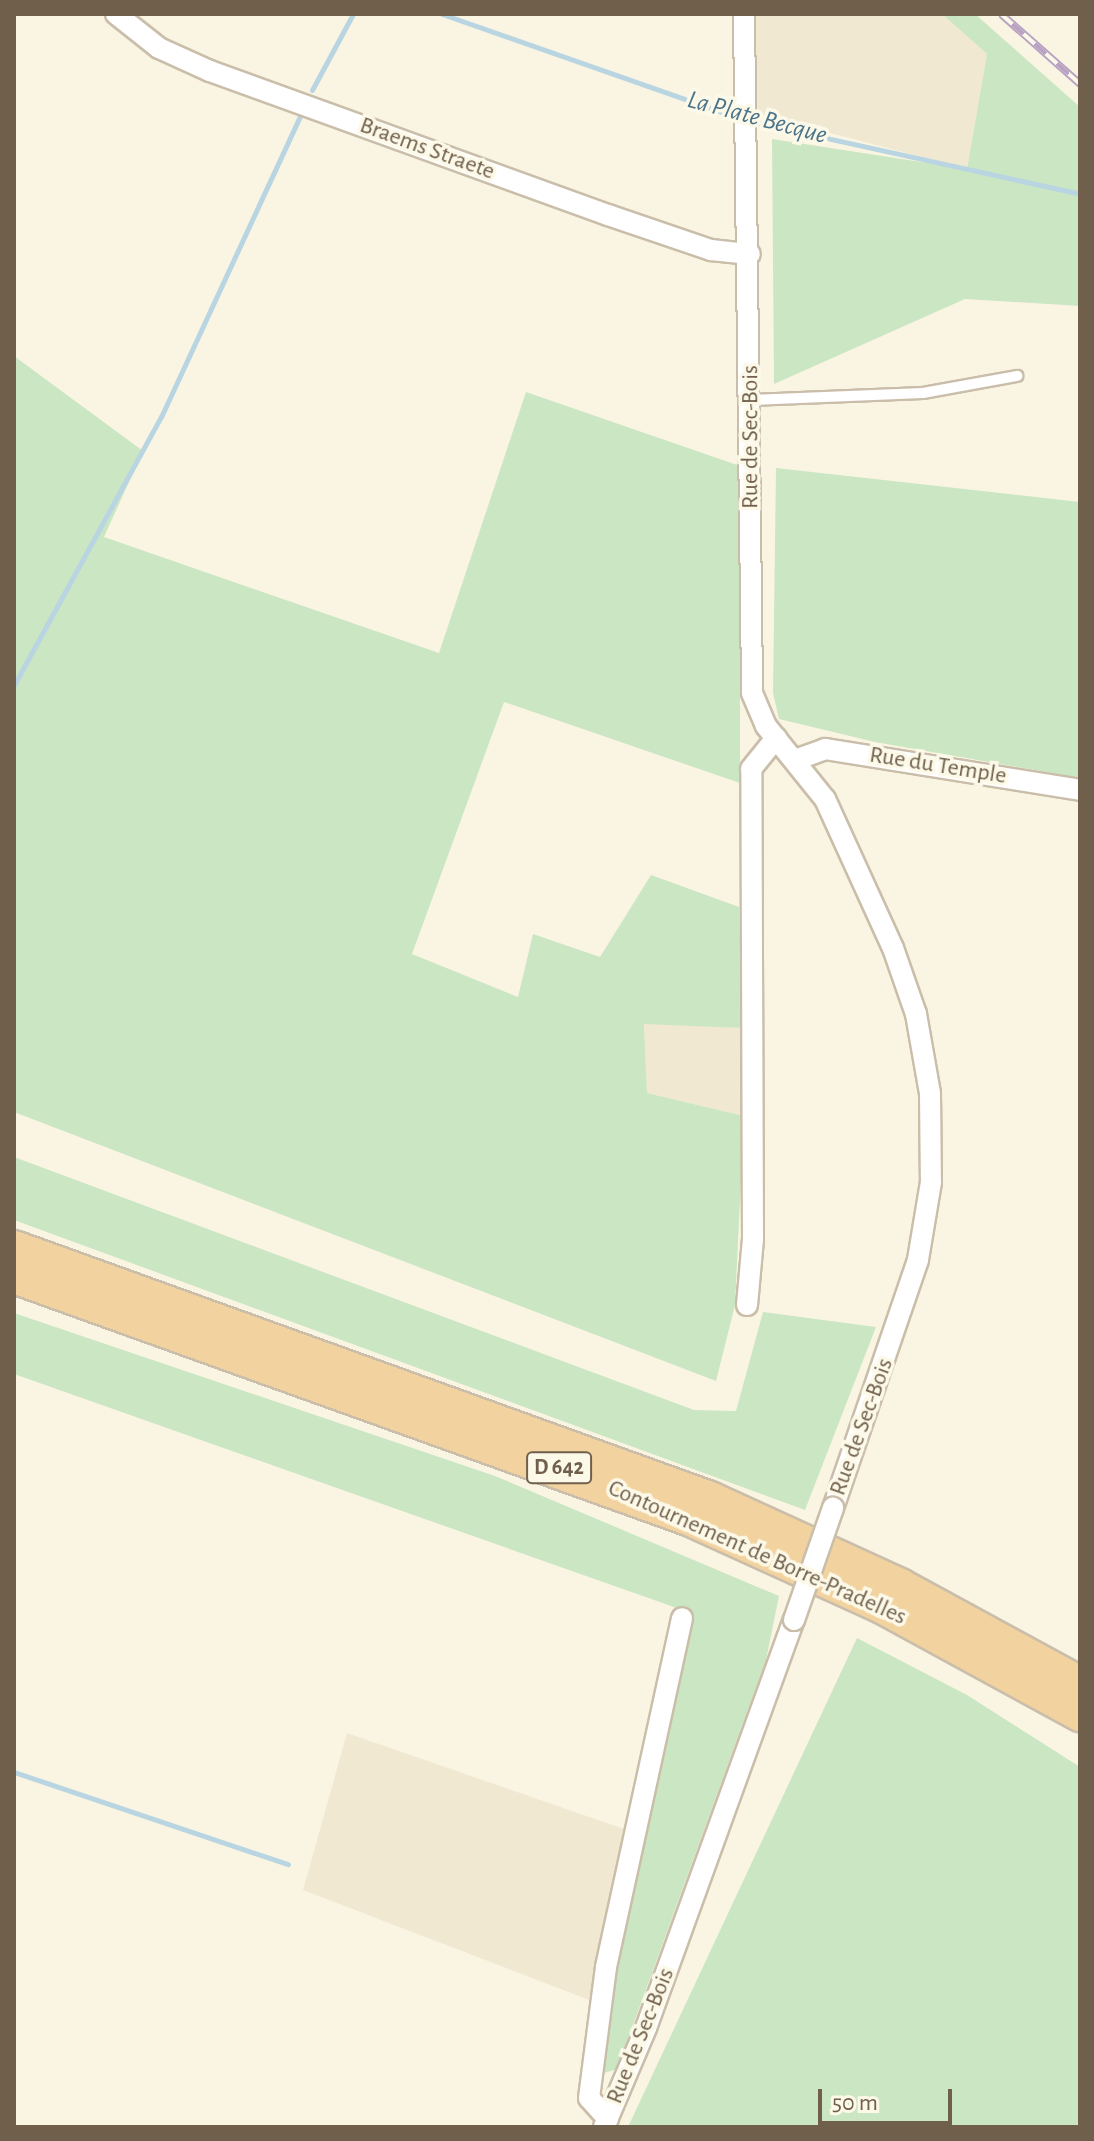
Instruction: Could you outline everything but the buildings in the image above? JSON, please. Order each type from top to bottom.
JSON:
[{"type":"highway","name":"D 642","points":[[14,1248],[710,1499],[890,1581],[1080,1684]]},
{"type":"highway","name":"Contournement de Borre-Pradelles","points":[[14,1276],[691,1519],[896,1613],[1080,1714]]},
{"type":"street","name":"Braems Straete","points":[[116,14],[159,48],[210,71],[711,250],[750,254]]},
{"type":"street","name":"Rue de Sec-Bois","points":[[606,2123],[677,1945],[794,1620],[918,1260],[929,1200],[932,1129],[924,1052],[903,972],[831,809],[798,759],[761,719],[751,686],[750,254],[744,14]]},
{"type":"street","points":[[747,1305],[753,1180],[751,769],[776,738]]},
{"type":"street","name":"Rue du Temple","points":[[798,759],[810,750],[825,749],[1080,790]]},
{"type":"street","name":"Rue de Sec-Bois","points":[[606,2123],[589,2098],[606,1967],[682,1618]]},
{"type":"lane","points":[[751,400],[923,393],[1017,376]]},
{"type":"shaded area","points":[[752,14],[942,14],[987,54],[967,169],[754,113]]},
{"type":"shaded area","points":[[644,1023],[743,1028],[744,1116],[647,1093]]},
{"type":"shaded area","points":[[347,1733],[624,1829],[589,2000],[303,1890]]},
{"type":"green space","points":[[942,14],[975,14],[1080,107],[1080,306],[965,299],[774,384],[772,139],[967,169],[987,54]]},
{"type":"green space","points":[[14,356],[143,451],[104,537],[439,653],[526,392],[740,466],[740,783],[504,702],[412,954],[518,997],[533,934],[600,957],[651,875],[739,907],[743,1028],[644,1024],[647,1093],[744,1116],[735,1305],[716,1381],[14,1112]]},
{"type":"green space","points":[[776,468],[1080,502],[1080,778],[875,742],[779,719],[773,693]]},
{"type":"green space","points":[[14,1157],[694,1410],[736,1411],[763,1312],[876,1327],[805,1510],[14,1220]]},
{"type":"green space","points":[[14,1313],[495,1476],[779,1596],[766,1660],[617,2069],[601,2074],[623,1937],[691,1613],[14,1374]]},
{"type":"green space","points":[[857,1638],[967,1695],[1080,1767],[1080,2127],[628,2127]]},
{"type":"waterway","points":[[312,90],[353,14]]},
{"type":"waterway","name":"La Plate Becque","points":[[442,14],[739,118]]},
{"type":"waterway","points":[[14,685],[161,417],[300,116]]},
{"type":"waterway","name":"La Plate Becque","points":[[749,121],[1080,194]]},
{"type":"waterway","points":[[14,1772],[288,1864]]},
{"type":"railway","points":[[1001,14],[1080,84]]}]
